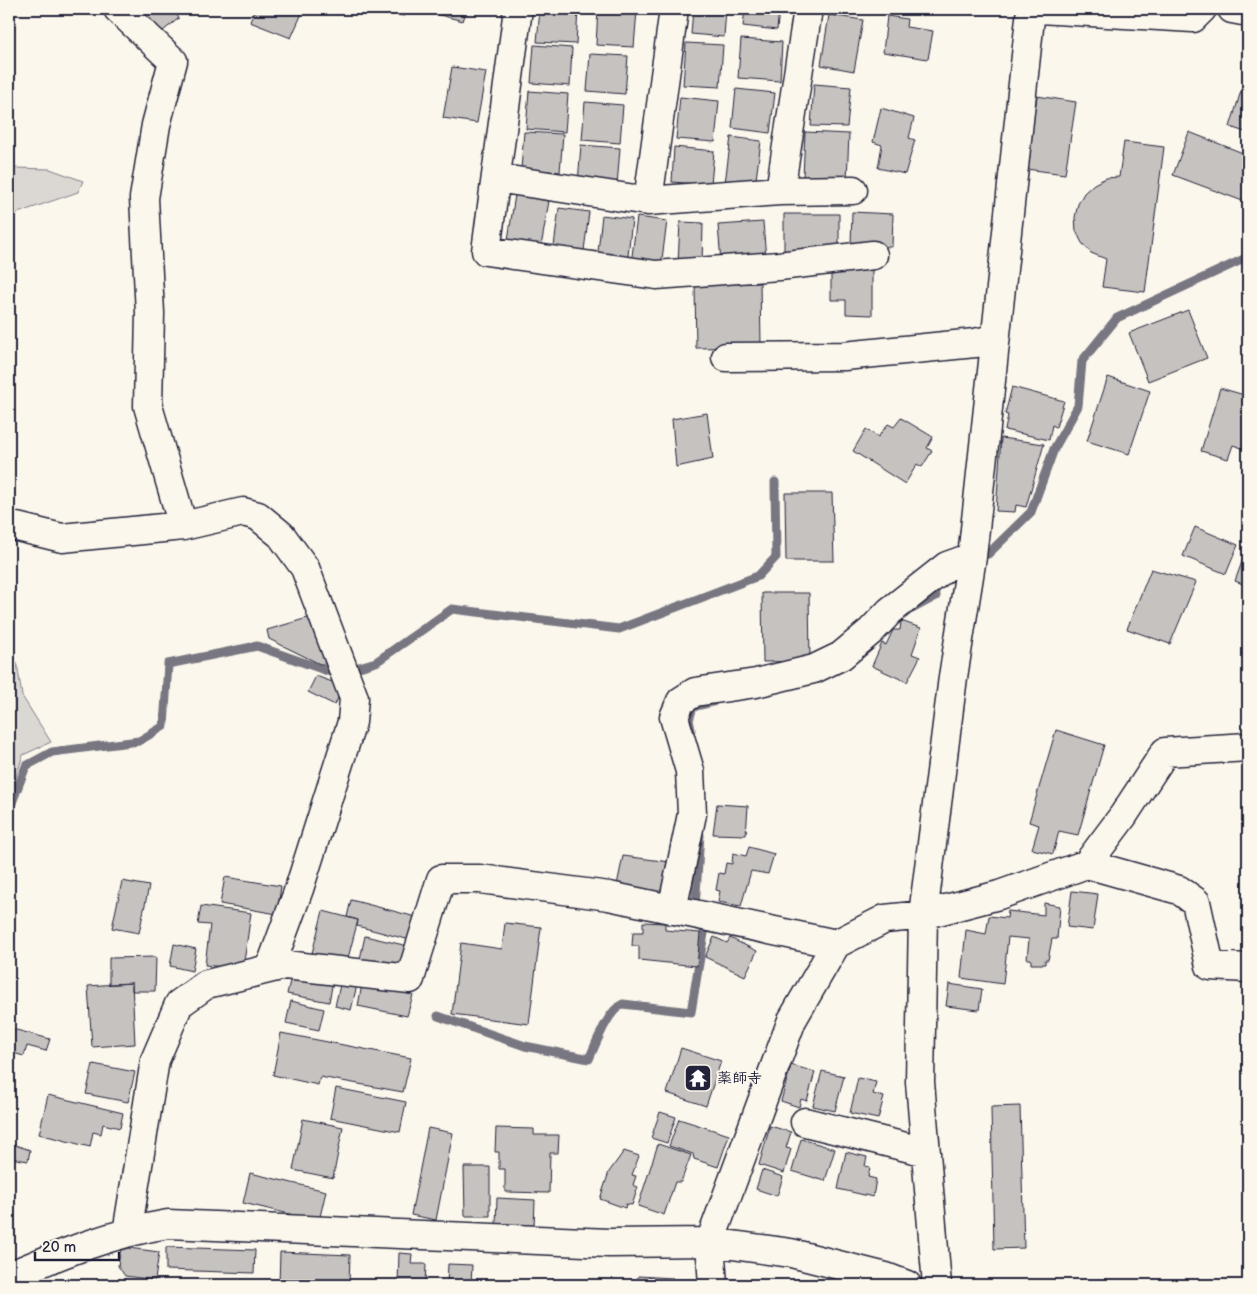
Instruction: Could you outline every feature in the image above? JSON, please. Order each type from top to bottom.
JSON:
[{"type":"street","points":[[118,9],[173,61],[156,125],[144,198],[150,313],[148,406],[183,526]]},
{"type":"street","points":[[518,9],[486,251],[656,276],[779,266],[873,255]]},
{"type":"street","points":[[648,201],[674,9]]},
{"type":"street","points":[[780,191],[808,9]]},
{"type":"street","points":[[937,1285],[920,1082],[923,915],[953,677],[972,557],[1031,9]]},
{"type":"street","points":[[1039,9],[1193,18],[1202,9]]},
{"type":"street","points":[[1232,9],[1248,12]]},
{"type":"street","points":[[496,178],[648,201],[780,191],[853,190]]},
{"type":"street","points":[[726,357],[844,356],[994,340]]},
{"type":"street","points":[[9,527],[17,527],[62,538],[183,526],[242,512],[258,516],[281,535],[304,568],[354,698],[352,722],[299,889],[270,968]]},
{"type":"street","points":[[672,910],[692,814],[690,771],[674,717],[681,701],[695,692],[756,683],[814,669],[841,656],[871,631],[890,611],[947,566],[972,557]]},
{"type":"street","points":[[713,1285],[710,1242],[792,1020],[836,944],[885,919],[923,915],[999,895],[1087,864],[1123,816],[1164,752],[1248,747]]},
{"type":"street","points":[[1087,864],[1179,890],[1196,902],[1210,966],[1248,968]]},
{"type":"street","points":[[127,1233],[155,1060],[179,1004],[208,984],[285,965],[410,979],[441,879],[480,879],[609,896],[836,944]]},
{"type":"street","points":[[805,1122],[926,1152]]},
{"type":"street","points":[[9,1276],[40,1263],[127,1233],[168,1224],[609,1243],[710,1242],[791,1253],[907,1285]]},
{"type":"shaded area","points":[[14,168],[50,169],[83,181],[78,192],[9,216]]},
{"type":"shaded area","points":[[17,663],[22,696],[51,742],[23,755],[9,799],[9,667]]},
{"type":"building","points":[[137,9],[178,9],[174,12],[179,18],[158,35]]},
{"type":"building","points":[[255,9],[314,9],[312,14],[303,11],[291,38],[250,22]]},
{"type":"building","points":[[376,9],[406,9],[404,16]]},
{"type":"building","points":[[417,9],[467,9],[463,21]]},
{"type":"building","points":[[540,9],[578,9],[576,44],[537,42]]},
{"type":"building","points":[[598,9],[637,10],[634,47],[596,45]]},
{"type":"building","points":[[693,9],[726,9],[724,37],[691,34]]},
{"type":"building","points":[[745,9],[779,9],[777,30],[743,26]]},
{"type":"building","points":[[829,15],[863,20],[854,71],[821,65]]},
{"type":"building","points":[[887,16],[907,19],[906,27],[933,31],[928,59],[883,52]]},
{"type":"building","points":[[741,39],[782,42],[780,81],[738,78]]},
{"type":"building","points":[[686,43],[723,45],[720,87],[683,85]]},
{"type":"building","points":[[534,45],[572,48],[570,86],[531,83]]},
{"type":"building","points":[[590,54],[628,56],[625,94],[587,91]]},
{"type":"building","points":[[452,67],[486,72],[477,123],[443,118]]},
{"type":"building","points":[[1248,71],[1248,133],[1230,127]]},
{"type":"building","points":[[814,84],[851,87],[847,127],[811,126]]},
{"type":"building","points":[[736,89],[775,93],[770,133],[732,128]]},
{"type":"building","points":[[529,91],[568,94],[565,132],[526,129]]},
{"type":"building","points":[[1037,96],[1076,102],[1065,174],[1026,169]]},
{"type":"building","points":[[680,97],[719,101],[715,142],[676,139]]},
{"type":"building","points":[[585,102],[623,105],[620,143],[582,140]]},
{"type":"building","points":[[881,108],[914,118],[909,138],[915,140],[905,174],[878,168],[882,145],[873,142]]},
{"type":"building","points":[[524,132],[563,134],[560,172],[521,169]]},
{"type":"building","points":[[805,132],[849,134],[847,180],[803,178]]},
{"type":"building","points":[[1189,132],[1248,155],[1248,203],[1173,175]]},
{"type":"building","points":[[731,137],[761,141],[755,187],[725,183]]},
{"type":"building","points":[[1124,142],[1164,147],[1145,292],[1102,287],[1106,259],[1091,253],[1082,243],[1076,231],[1075,217],[1078,204],[1084,193],[1094,184],[1106,178],[1119,177]]},
{"type":"building","points":[[581,145],[620,148],[617,186],[578,183]]},
{"type":"building","points":[[674,147],[714,151],[711,185],[672,182]]},
{"type":"building","points":[[515,195],[549,201],[540,252],[507,246]]},
{"type":"building","points":[[559,208],[589,212],[583,258],[553,254]]},
{"type":"building","points":[[852,212],[893,214],[892,247],[851,245]]},
{"type":"building","points":[[784,214],[839,214],[839,249],[784,258]]},
{"type":"building","points":[[602,215],[632,219],[627,265],[597,261]]},
{"type":"building","points":[[637,217],[667,221],[661,267],[631,264]]},
{"type":"building","points":[[680,222],[703,223],[702,265],[678,264]]},
{"type":"building","points":[[763,222],[766,259],[721,262],[718,225]]},
{"type":"building","points":[[831,268],[872,268],[872,315],[846,314],[846,300],[831,300]]},
{"type":"building","points":[[760,283],[761,347],[696,348],[695,285]]},
{"type":"building","points":[[1188,310],[1207,358],[1148,381],[1129,333]]},
{"type":"building","points":[[1108,377],[1150,391],[1129,454],[1087,441]]},
{"type":"building","points":[[1012,387],[1064,401],[1056,427],[1052,425],[1049,440],[1005,430],[1008,415],[1005,414]]},
{"type":"building","points":[[1220,388],[1248,396],[1248,450],[1233,445],[1228,459],[1201,451]]},
{"type":"building","points":[[707,413],[713,459],[676,467],[672,419]]},
{"type":"building","points":[[901,418],[933,437],[927,448],[932,451],[922,467],[917,464],[905,484],[853,451],[866,429],[878,437],[888,424],[894,427]]},
{"type":"building","points":[[1001,438],[1044,444],[1026,507],[1016,505],[1015,512],[996,511]]},
{"type":"building","points":[[785,493],[832,493],[834,561],[786,561]]},
{"type":"building","points":[[1195,527],[1238,545],[1226,574],[1183,556]]},
{"type":"building","points":[[1246,551],[1248,552],[1248,586],[1235,581]]},
{"type":"building","points":[[1151,569],[1196,582],[1170,644],[1127,629]]},
{"type":"building","points":[[762,593],[809,593],[810,661],[763,662]]},
{"type":"building","points":[[311,617],[328,664],[320,664],[269,639],[267,630]]},
{"type":"building","points":[[901,621],[921,628],[912,654],[920,657],[907,682],[872,666],[882,643],[886,645],[893,630],[900,630]]},
{"type":"building","points":[[316,676],[343,686],[335,705],[308,692]]},
{"type":"building","points":[[1056,730],[1104,745],[1078,835],[1059,831],[1053,854],[1032,849],[1039,825],[1029,822]]},
{"type":"building","points":[[717,804],[748,806],[746,835],[713,834]]},
{"type":"building","points":[[749,847],[774,854],[768,874],[751,871],[741,906],[718,902],[720,891],[716,890],[719,873],[724,874],[726,863],[732,864],[733,853],[746,856]]},
{"type":"building","points":[[623,856],[670,862],[661,895],[617,885]]},
{"type":"building","points":[[225,877],[281,886],[277,914],[220,904]]},
{"type":"building","points":[[122,881],[149,886],[139,933],[112,928]]},
{"type":"building","points":[[1072,891],[1098,894],[1093,930],[1067,927]]},
{"type":"building","points":[[351,900],[416,917],[410,940],[357,926],[358,920],[347,917]]},
{"type":"building","points":[[1044,903],[1060,906],[1057,939],[1052,939],[1048,960],[1045,960],[1045,964],[1031,964],[1031,959],[1027,959],[1029,939],[1008,937],[1003,984],[961,978],[966,930],[986,934],[989,916],[1007,918],[1008,911],[1044,915]]},
{"type":"building","points":[[201,906],[251,913],[243,969],[205,965],[210,925],[198,924]]},
{"type":"building","points":[[323,911],[358,920],[347,962],[312,953]]},
{"type":"building","points":[[643,922],[665,923],[665,930],[700,933],[697,966],[639,960],[639,946],[632,946],[633,932],[643,932]]},
{"type":"building","points":[[505,923],[541,927],[529,1024],[452,1014],[461,943],[502,949]]},
{"type":"building","points":[[365,936],[408,946],[403,969],[360,959]]},
{"type":"building","points":[[714,937],[727,943],[730,938],[757,951],[745,976],[705,957]]},
{"type":"building","points":[[174,944],[196,949],[192,971],[170,966]]},
{"type":"building","points":[[156,957],[155,991],[132,991],[132,983],[109,984],[109,958]]},
{"type":"building","points":[[292,972],[333,981],[329,1002],[287,994]]},
{"type":"building","points":[[341,981],[357,985],[351,1010],[335,1006]]},
{"type":"building","points":[[132,983],[135,1044],[92,1047],[88,986]]},
{"type":"building","points":[[362,984],[413,995],[407,1016],[358,1006]]},
{"type":"building","points":[[949,984],[982,989],[979,1010],[946,1006]]},
{"type":"building","points":[[291,1001],[324,1009],[319,1030],[286,1023]]},
{"type":"building","points":[[9,1028],[50,1039],[46,1051],[27,1046],[24,1056],[9,1052]]},
{"type":"building","points":[[281,1033],[411,1058],[403,1092],[320,1077],[318,1085],[273,1075]]},
{"type":"building","points":[[681,1048],[721,1061],[706,1106],[667,1093]]},
{"type":"building","points":[[93,1064],[135,1072],[128,1102],[86,1094]]},
{"type":"building","points":[[791,1065],[815,1072],[807,1101],[801,1099],[799,1107],[781,1101]]},
{"type":"building","points":[[822,1071],[844,1076],[835,1111],[813,1106]]},
{"type":"building","points":[[858,1078],[876,1082],[873,1094],[884,1097],[878,1119],[850,1113]]},
{"type":"building","points":[[336,1088],[406,1102],[400,1132],[330,1118]]},
{"type":"building","points":[[48,1095],[123,1113],[120,1128],[103,1124],[101,1134],[93,1132],[90,1147],[39,1134]]},
{"type":"building","points":[[1020,1106],[1024,1248],[994,1249],[991,1107]]},
{"type":"building","points":[[660,1112],[676,1117],[667,1143],[651,1138]]},
{"type":"building","points":[[303,1119],[343,1127],[333,1178],[293,1170]]},
{"type":"building","points":[[679,1119],[729,1135],[718,1167],[694,1159],[693,1154],[669,1146]]},
{"type":"building","points":[[770,1126],[791,1132],[786,1148],[791,1149],[784,1173],[759,1165]]},
{"type":"building","points":[[428,1128],[453,1133],[436,1220],[411,1215]]},
{"type":"building","points":[[496,1128],[534,1129],[534,1135],[559,1135],[558,1153],[550,1153],[549,1193],[505,1192],[505,1169],[499,1169],[499,1152],[495,1152]]},
{"type":"building","points":[[801,1139],[835,1149],[825,1181],[792,1171]]},
{"type":"building","points":[[9,1143],[30,1150],[28,1161],[11,1158],[9,1175]]},
{"type":"building","points":[[658,1144],[691,1155],[681,1182],[675,1182],[664,1215],[638,1206]]},
{"type":"building","points":[[624,1151],[639,1156],[632,1175],[636,1176],[633,1185],[638,1187],[632,1205],[626,1204],[625,1208],[600,1199],[609,1172]]},
{"type":"building","points":[[846,1152],[867,1157],[865,1166],[870,1167],[868,1177],[876,1179],[873,1197],[838,1189]]},
{"type":"building","points":[[464,1167],[490,1167],[490,1216],[465,1216]]},
{"type":"building","points":[[762,1170],[783,1177],[777,1196],[756,1189]]},
{"type":"building","points":[[250,1173],[326,1191],[319,1221],[243,1203]]},
{"type":"building","points":[[497,1198],[535,1200],[534,1227],[496,1225]]},
{"type":"building","points":[[121,1247],[159,1252],[155,1280],[125,1276],[118,1266]]},
{"type":"building","points":[[166,1247],[255,1250],[254,1273],[166,1270]]},
{"type":"building","points":[[280,1252],[350,1255],[349,1285],[279,1285]]},
{"type":"building","points":[[399,1253],[412,1254],[411,1264],[426,1264],[425,1285],[398,1285]]},
{"type":"building","points":[[448,1264],[472,1265],[471,1285],[447,1285]]},
{"type":"building","points":[[638,1276],[673,1278],[673,1285],[637,1285]]},
{"type":"waterway","points":[[988,554],[1031,512],[1054,449],[1078,406],[1082,361],[1117,318],[1248,257]]},
{"type":"waterway","points":[[9,809],[26,766],[52,752],[139,741],[164,726],[168,664],[257,646],[336,674],[376,662],[452,609],[619,629],[758,576],[776,557],[775,482]]},
{"type":"waterway","points":[[912,609],[936,596]]},
{"type":"waterway","points":[[691,730],[689,720],[693,707],[713,702]]},
{"type":"waterway","points":[[698,908],[695,907],[700,835]]},
{"type":"waterway","points":[[438,1016],[525,1046],[589,1059],[607,1020],[623,1004],[691,1012],[706,921]]},
{"type":"place","name":"薬師寺","points":[[698,1078]]}]
